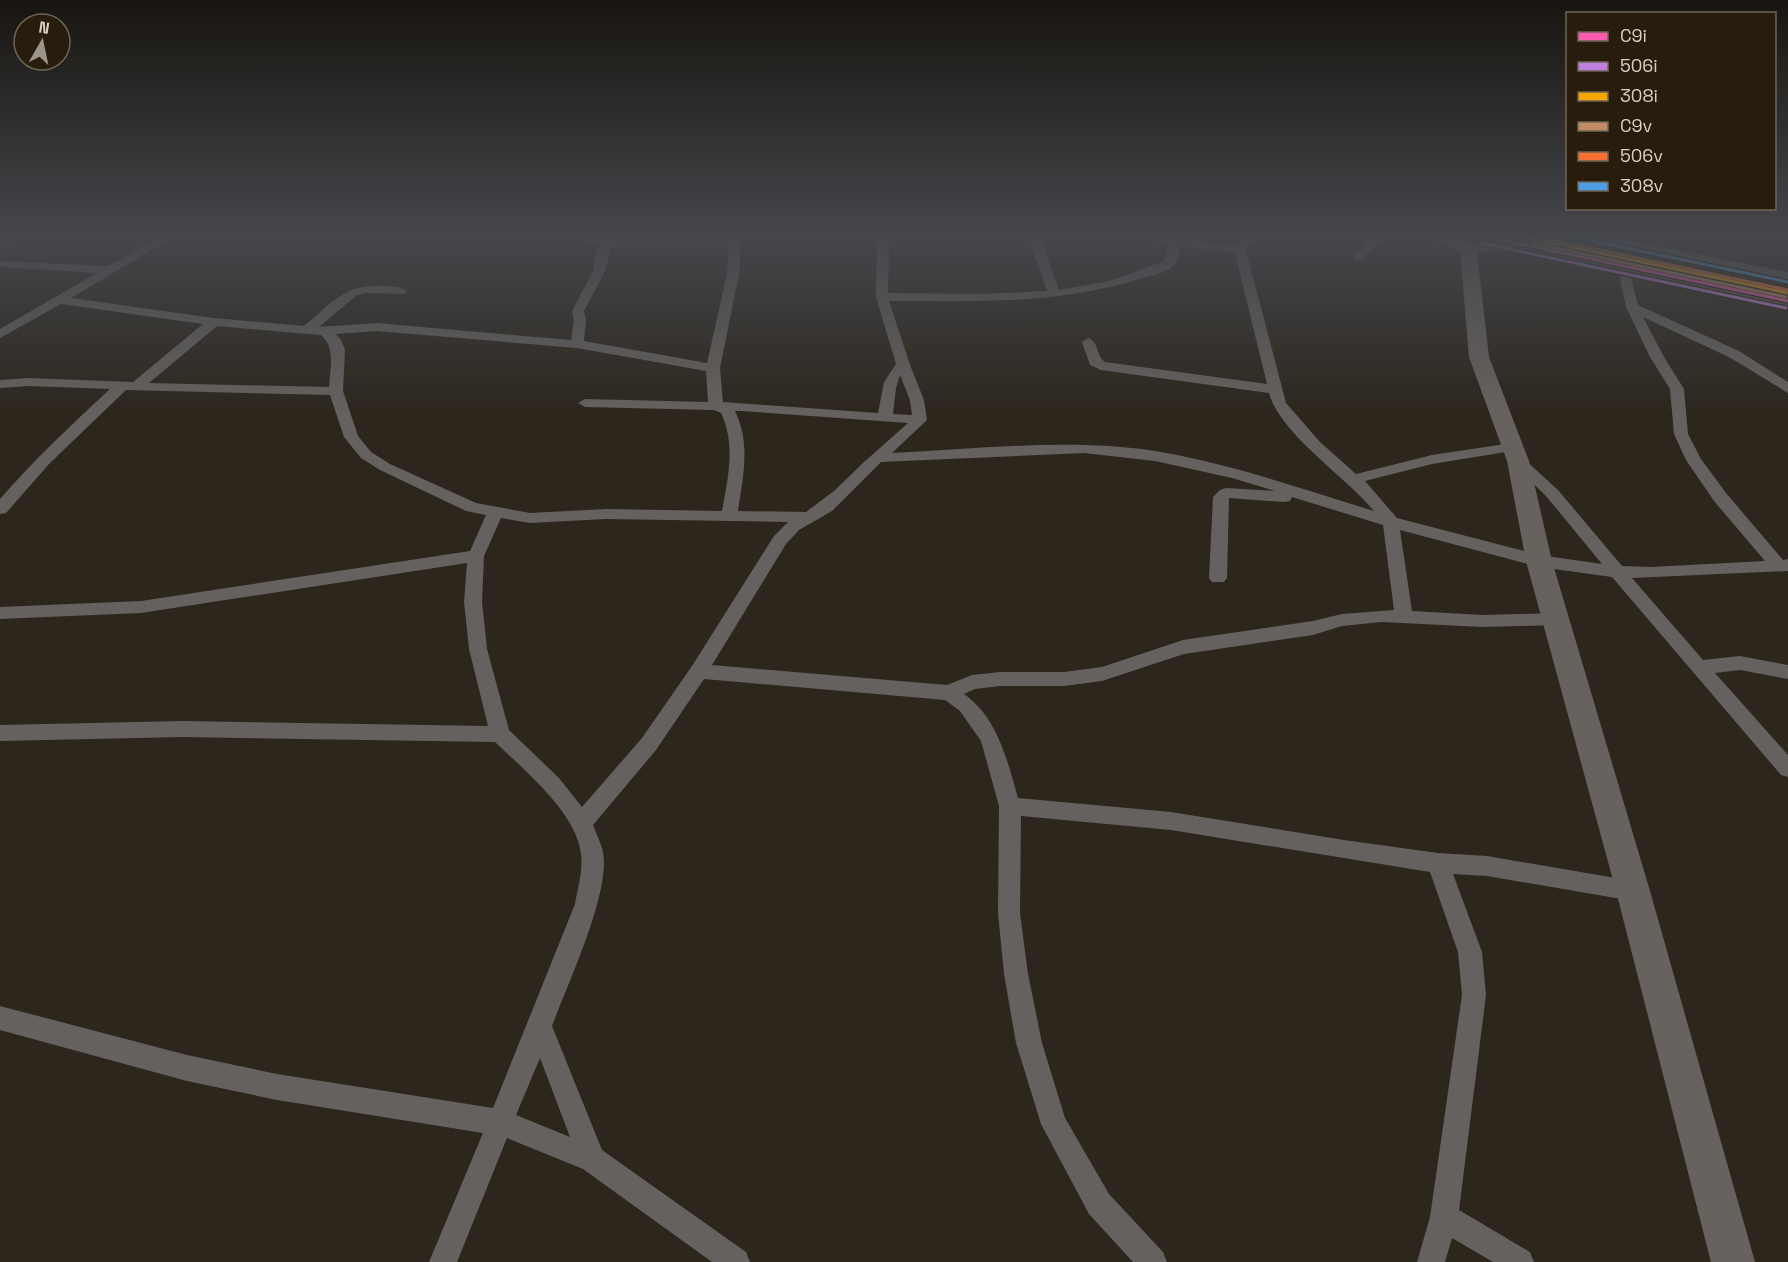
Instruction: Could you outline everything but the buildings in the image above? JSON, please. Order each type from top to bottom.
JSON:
[{"type":"main road","points":[[1761,295],[1788,301]]},
{"type":"street","points":[[0,334],[67,295]]},
{"type":"street","points":[[308,329],[349,295]]},
{"type":"street","points":[[577,344],[580,320],[578,312],[587,295]]},
{"type":"street","points":[[717,407],[714,397],[713,368],[729,295]]},
{"type":"street","points":[[920,420],[917,400],[903,365],[882,297],[1026,295]]},
{"type":"street","points":[[1251,295],[1279,403],[1290,419],[1365,490],[1391,522],[1404,617]]},
{"type":"street","points":[[1477,295],[1479,357],[1515,454],[1539,561],[1633,891],[1733,1262]]},
{"type":"street","points":[[1629,295],[1632,307],[1657,357],[1677,389],[1681,434],[1694,460],[1720,497],[1783,565]]},
{"type":"street","points":[[58,300],[213,322],[325,331],[376,327],[577,344],[713,368]]},
{"type":"street","points":[[1632,307],[1746,361],[1779,381],[1788,390]]},
{"type":"street","points":[[0,509],[29,474],[70,433],[213,322]]},
{"type":"street","points":[[325,331],[334,340],[338,350],[336,391],[351,437],[366,455],[385,467],[472,507],[530,518],[606,514],[808,517]]},
{"type":"street","points":[[1088,342],[1095,362],[1101,366],[1274,389]]},
{"type":"street","points":[[885,417],[890,381],[896,370],[903,365]]},
{"type":"street","points":[[0,384],[29,382],[129,387],[336,391]]},
{"type":"street","points":[[585,403],[717,407],[920,420]]},
{"type":"street","points":[[717,407],[727,410],[737,432],[738,456],[729,517]]},
{"type":"street","points":[[582,823],[649,744],[699,671],[780,540],[793,526],[840,495],[920,420]]},
{"type":"street","points":[[878,458],[1084,449],[1155,456],[1235,474],[1313,500],[1539,561],[1616,572],[1651,573],[1783,565]]},
{"type":"street","points":[[1353,480],[1398,465],[1432,458],[1515,454],[1788,769]]},
{"type":"street","points":[[1218,578],[1221,497],[1226,493],[1313,500]]},
{"type":"street","points":[[443,1262],[540,1026],[586,904],[592,876],[592,852],[582,823],[552,784],[500,734],[478,650],[473,602],[476,556],[496,511]]},
{"type":"street","points":[[0,613],[141,607],[476,556]]},
{"type":"street","points":[[949,693],[972,682],[1000,679],[1064,679],[1102,674],[1183,647],[1313,628],[1342,620],[1382,616],[1483,621],[1557,619]]},
{"type":"street","points":[[1699,668],[1740,663],[1788,672]]},
{"type":"street","points":[[699,671],[949,693],[968,706],[990,738],[1010,806],[1009,913],[1016,974],[1029,1043],[1054,1124],[1099,1204],[1153,1262]]},
{"type":"street","points":[[0,733],[183,729],[500,734]]},
{"type":"street","points":[[1010,806],[1171,821],[1438,863],[1487,866],[1633,891]]},
{"type":"street","points":[[1431,1262],[1444,1217],[1474,995],[1470,952],[1438,863]]},
{"type":"street","points":[[4,1024],[277,1088],[500,1122],[592,1159],[736,1262]]},
{"type":"street","points":[[540,1026],[592,1159]]},
{"type":"street","points":[[1444,1217],[1520,1262]]},
{"type":"transit line","name":"506i","points":[[1724,295],[1786,308]]},
{"type":"transit line","name":"C9i","points":[[1759,295],[1788,301]]},
{"type":"transit line","name":"C9v","points":[[1776,295],[1786,297]]}]
